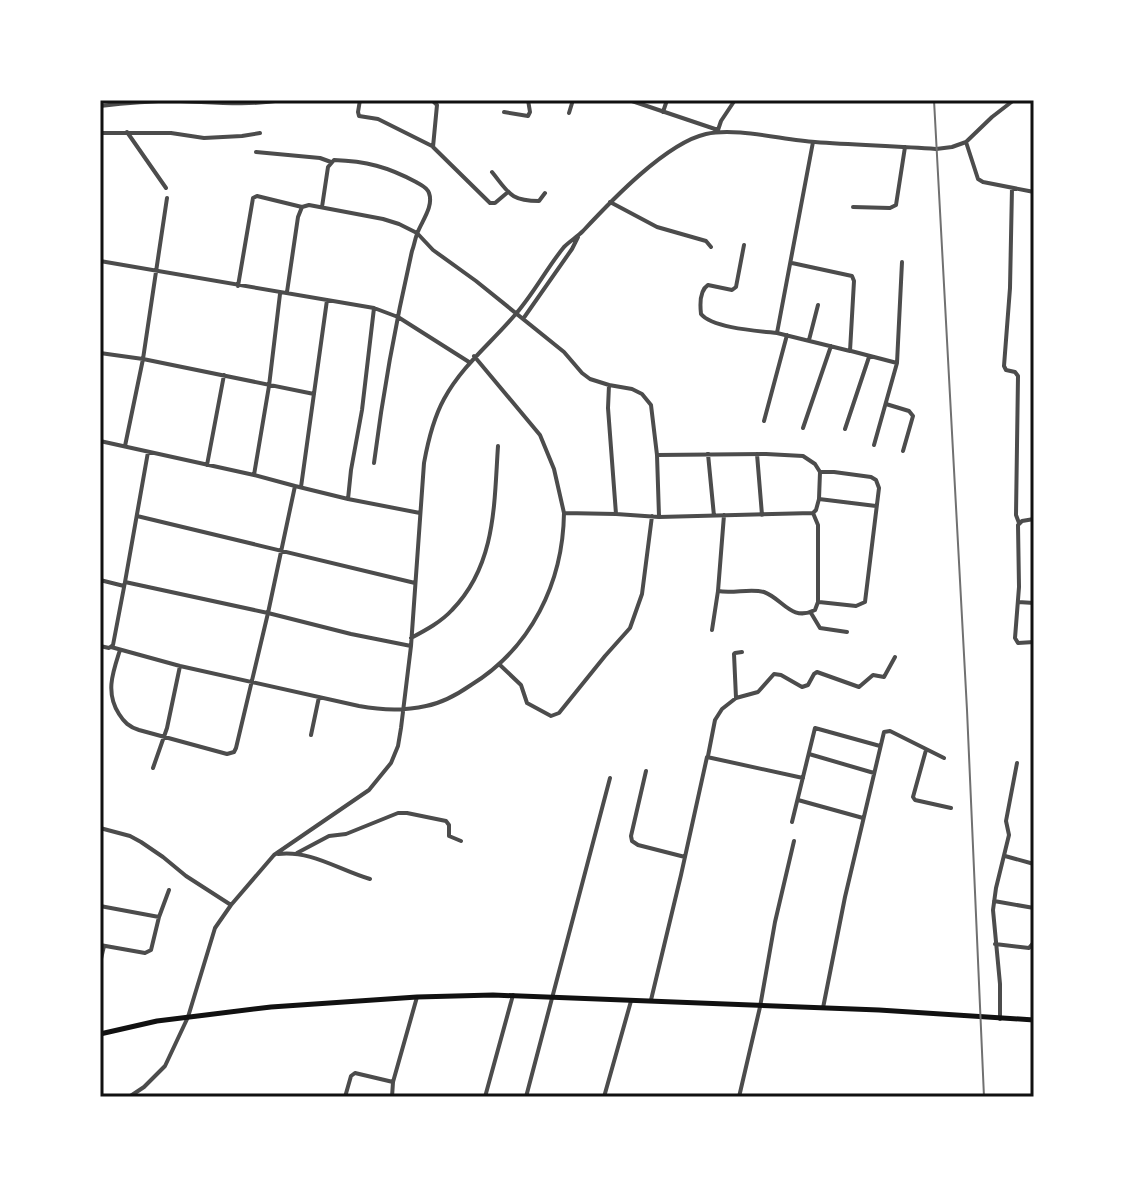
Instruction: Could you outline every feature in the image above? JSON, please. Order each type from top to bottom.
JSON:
[{"type":"main road","points":[[100,1034],[157,1021],[271,1007],[417,997],[513,995],[1034,1020]]},
{"type":"street","points":[[102,104],[179,101],[259,104],[283,100]]},
{"type":"street","points":[[360,100],[359,116],[378,119],[432,146],[490,203],[495,203],[508,192]]},
{"type":"street","points":[[432,100],[437,105],[432,146]]},
{"type":"street","points":[[504,112],[528,116],[528,100]]},
{"type":"street","points":[[569,113],[573,100]]},
{"type":"street","points":[[629,100],[718,131],[813,142],[936,149],[966,142],[1014,100]]},
{"type":"street","points":[[663,112],[667,100]]},
{"type":"street","points":[[718,131],[735,100]]},
{"type":"street","points":[[129,1097],[165,1066],[188,1017],[215,928],[231,905],[274,855],[360,797],[379,780],[394,756],[404,709],[411,646],[424,463],[432,428],[444,398],[474,356],[516,314],[566,245],[610,202],[682,144],[718,131]]},
{"type":"street","points":[[127,132],[166,188]]},
{"type":"street","points":[[100,133],[171,133],[204,138],[260,133]]},
{"type":"street","points":[[777,333],[813,142]]},
{"type":"street","points":[[966,142],[978,179],[1034,192]]},
{"type":"street","points":[[853,207],[895,206],[905,146]]},
{"type":"street","points":[[256,152],[387,168],[429,191],[430,201],[417,233],[398,317],[374,463]]},
{"type":"street","points":[[322,207],[326,174],[331,162]]},
{"type":"street","points":[[492,172],[520,201],[540,201],[545,193]]},
{"type":"street","points":[[1012,188],[1010,288],[1004,366],[1018,376],[1016,515],[1019,523],[1015,640],[1018,643],[1034,642]]},
{"type":"street","points":[[238,286],[253,198],[257,196],[302,207],[309,205],[383,219],[408,228],[564,352],[586,376],[609,385],[632,389],[649,401],[657,455],[659,517]]},
{"type":"street","points":[[125,446],[143,359],[167,198]]},
{"type":"street","points":[[610,202],[657,227],[706,241],[711,247]]},
{"type":"street","points":[[287,293],[302,207]]},
{"type":"street","points":[[523,319],[579,235]]},
{"type":"street","points":[[744,245],[736,287],[732,290],[706,285],[703,290],[701,314],[705,319],[809,340],[897,363]]},
{"type":"street","points":[[100,261],[374,308],[398,317],[469,362]]},
{"type":"street","points":[[874,445],[897,363],[902,262]]},
{"type":"street","points":[[791,263],[852,276],[850,351]]},
{"type":"street","points":[[254,475],[280,293]]},
{"type":"street","points":[[120,650],[110,690],[123,721],[131,727],[165,737],[227,754],[234,752],[280,550],[298,486],[327,300]]},
{"type":"street","points":[[809,340],[818,305]]},
{"type":"street","points":[[348,499],[374,308]]},
{"type":"street","points":[[764,421],[787,335]]},
{"type":"street","points":[[803,428],[831,346]]},
{"type":"street","points":[[100,353],[314,394]]},
{"type":"street","points":[[100,646],[375,709],[404,709],[438,703],[469,687],[500,665],[542,611],[552,586],[564,528],[564,513],[554,469],[540,435],[474,356]]},
{"type":"street","points":[[845,429],[869,357]]},
{"type":"street","points":[[207,465],[224,375]]},
{"type":"street","points":[[609,385],[616,514]]},
{"type":"street","points":[[886,404],[905,409],[913,416],[903,451]]},
{"type":"street","points":[[100,441],[420,513]]},
{"type":"street","points":[[411,638],[451,611],[475,580],[482,565],[487,553],[492,516],[498,446]]},
{"type":"street","points":[[111,647],[148,452]]},
{"type":"street","points":[[708,454],[714,516]]},
{"type":"street","points":[[757,454],[762,515]]},
{"type":"street","points":[[657,455],[803,456],[820,472],[819,499],[813,513]]},
{"type":"street","points":[[818,602],[856,606],[865,602],[879,488],[874,478],[820,472]]},
{"type":"street","points":[[819,499],[876,506]]},
{"type":"street","points":[[564,513],[659,517],[813,513]]},
{"type":"street","points":[[718,591],[761,591],[801,614],[815,610],[818,602],[818,525],[813,513]]},
{"type":"street","points":[[712,630],[723,553],[724,515]]},
{"type":"street","points":[[137,516],[415,583]]},
{"type":"street","points":[[500,665],[521,685],[527,703],[551,716],[559,713],[630,628],[642,594],[652,516]]},
{"type":"street","points":[[1019,523],[1034,519]]},
{"type":"street","points":[[100,580],[268,613],[411,646]]},
{"type":"street","points":[[1018,602],[1034,603]]},
{"type":"street","points":[[811,613],[820,628],[847,632]]},
{"type":"street","points":[[736,698],[734,654],[742,652]]},
{"type":"street","points":[[651,1000],[715,720],[725,706],[736,698],[758,692],[776,673],[805,688],[817,672],[861,687],[873,675],[884,677],[895,657]]},
{"type":"street","points":[[153,768],[165,737],[180,666]]},
{"type":"street","points":[[311,735],[319,697]]},
{"type":"street","points":[[792,822],[815,728],[880,746]]},
{"type":"street","points":[[823,1008],[845,897],[884,732],[887,730],[944,758]]},
{"type":"street","points":[[926,750],[913,797],[951,808]]},
{"type":"street","points":[[809,754],[874,773]]},
{"type":"street","points":[[707,757],[803,778]]},
{"type":"street","points":[[1000,1019],[994,901],[1009,834],[1006,821],[1017,763]]},
{"type":"street","points":[[646,771],[632,841],[685,857]]},
{"type":"street","points":[[526,1097],[610,778]]},
{"type":"street","points":[[798,800],[863,818]]},
{"type":"street","points":[[297,853],[329,836],[346,834],[402,813],[446,821],[449,836],[461,841]]},
{"type":"street","points":[[100,828],[141,842],[231,905]]},
{"type":"street","points":[[739,1097],[794,841]]},
{"type":"street","points":[[274,855],[297,853],[370,879]]},
{"type":"street","points":[[1005,856],[1034,864]]},
{"type":"street","points":[[100,963],[102,945],[147,953],[152,946],[169,890]]},
{"type":"street","points":[[994,901],[1034,908]]},
{"type":"street","points":[[100,906],[159,917]]},
{"type":"street","points":[[995,944],[1029,948],[1034,942]]},
{"type":"street","points":[[485,1097],[513,995]]},
{"type":"street","points":[[392,1097],[393,1082],[417,997]]},
{"type":"street","points":[[604,1097],[631,1001]]},
{"type":"street","points":[[345,1097],[351,1076],[355,1073],[393,1082]]},
{"type":"railway","points":[[934,100],[967,710],[984,1097]]}]
